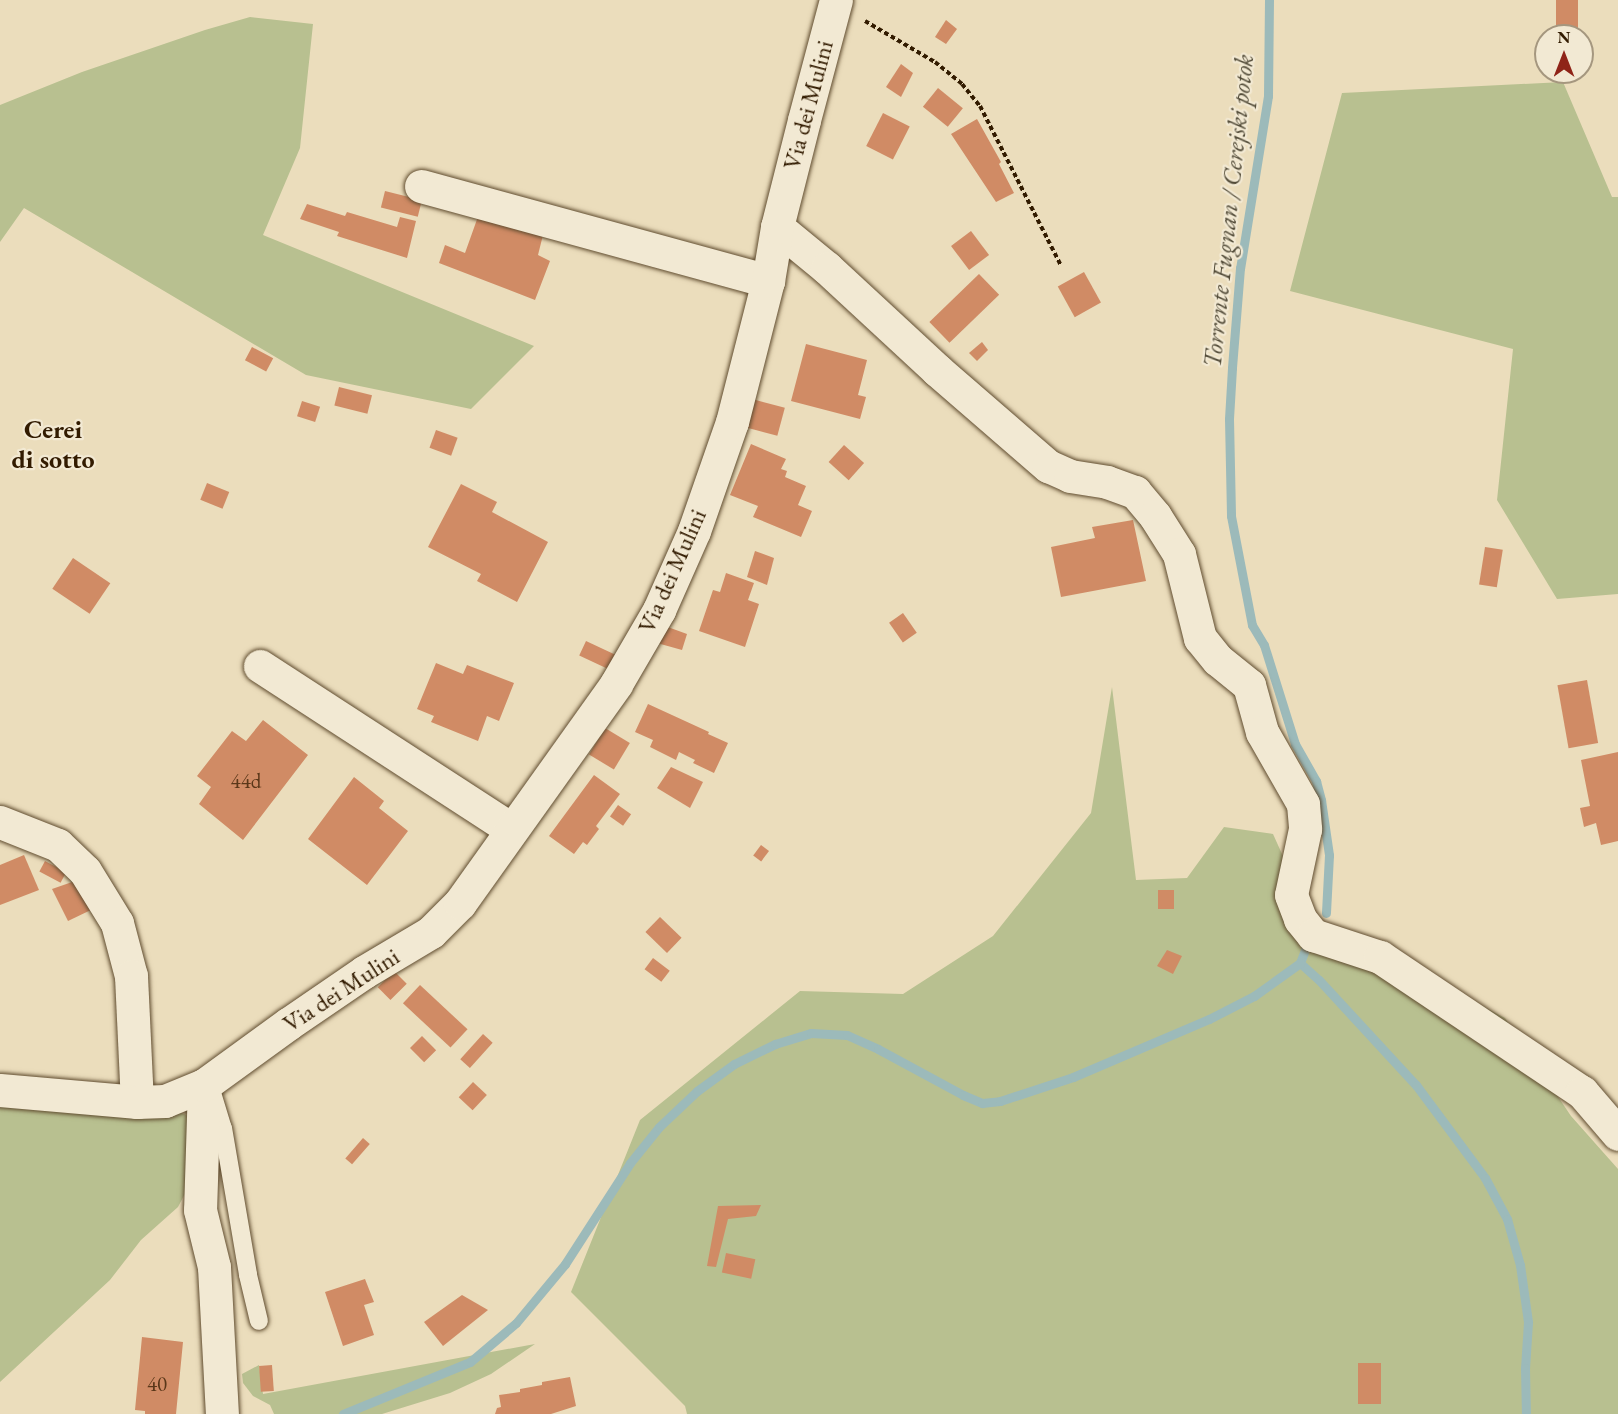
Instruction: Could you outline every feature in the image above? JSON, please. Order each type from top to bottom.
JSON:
[{"type":"street","name":"Via dei Mulini","points":[[0,1090],[137,1102],[165,1101],[204,1085],[364,972],[431,932],[460,903],[616,684],[659,610],[694,531],[732,422],[768,281],[777,227],[835,3]]},
{"type":"street","points":[[421,186],[768,281]]},
{"type":"street","points":[[777,227],[827,268],[937,370],[1048,466],[1070,476],[1107,482],[1135,492],[1155,516],[1179,554],[1200,638],[1218,660],[1249,685],[1262,732],[1303,804],[1305,829],[1291,895],[1300,920],[1313,934],[1380,957],[1582,1092],[1618,1134]]},
{"type":"street","points":[[260,666],[511,829]]},
{"type":"street","points":[[0,822],[58,845],[86,871],[117,923],[131,976],[137,1102]]},
{"type":"street","points":[[204,1085],[200,1210],[214,1267],[222,1414]]},
{"type":"lane","points":[[204,1085],[214,1095],[223,1128],[248,1275],[260,1321]]},
{"type":"path","points":[[835,3],[908,45],[962,84],[980,106],[1061,266]]},
{"type":"green space","points":[[250,17],[313,24],[300,148],[263,235],[534,346],[471,409],[306,375],[24,208],[0,242],[0,105],[82,72]]},
{"type":"green space","points":[[1564,84],[1612,197],[1618,197],[1618,594],[1557,599],[1497,500],[1513,349],[1290,291],[1342,93]]},
{"type":"green space","points":[[1112,687],[1136,880],[1187,878],[1224,827],[1273,834],[1309,914],[1505,1018],[1571,1116],[1618,1169],[1618,1414],[687,1414],[685,1406],[571,1292],[640,1120],[800,991],[903,994],[993,936],[1091,813]]},
{"type":"green space","points":[[0,1091],[168,1106],[192,1118],[189,1186],[178,1207],[141,1240],[110,1280],[0,1382]]},
{"type":"green space","points":[[535,1344],[491,1374],[450,1393],[382,1414],[274,1414],[270,1405],[253,1396],[243,1383],[242,1374],[259,1365],[263,1394]]},
{"type":"building","points":[[1556,0],[1578,0],[1578,24],[1556,24]]},
{"type":"building","points":[[946,20],[957,29],[946,44],[935,37]]},
{"type":"building","points":[[901,64],[913,73],[901,97],[886,87]]},
{"type":"building","points":[[938,88],[963,108],[948,127],[923,107]]},
{"type":"building","points":[[883,113],[910,127],[893,160],[866,146]]},
{"type":"building","points":[[977,119],[1001,162],[999,164],[1014,193],[996,202],[951,134]]},
{"type":"building","points":[[385,191],[422,200],[418,217],[381,207]]},
{"type":"building","points":[[307,204],[345,216],[347,212],[397,227],[400,217],[416,221],[407,258],[337,236],[339,232],[300,219]]},
{"type":"building","points":[[480,211],[543,235],[538,255],[550,261],[535,300],[439,263],[445,245],[465,253]]},
{"type":"building","points":[[971,231],[989,255],[969,270],[951,246]]},
{"type":"building","points":[[1084,272],[1101,303],[1075,317],[1058,287]]},
{"type":"building","points":[[979,274],[999,295],[950,343],[929,322]]},
{"type":"building","points":[[982,342],[988,350],[977,361],[969,353]]},
{"type":"building","points":[[806,344],[867,360],[858,395],[866,397],[860,419],[791,401]]},
{"type":"building","points":[[252,347],[273,358],[266,372],[245,360]]},
{"type":"building","points":[[339,387],[372,395],[367,414],[334,405]]},
{"type":"building","points":[[752,399],[785,408],[777,436],[744,427]]},
{"type":"building","points":[[302,401],[320,407],[315,422],[297,416]]},
{"type":"building","points":[[436,430],[458,438],[451,456],[430,448]]},
{"type":"building","points":[[751,444],[786,459],[781,469],[787,471],[785,477],[806,486],[798,505],[812,511],[801,537],[753,517],[758,506],[730,495]]},
{"type":"building","points":[[844,445],[864,463],[849,480],[829,462]]},
{"type":"building","points":[[207,483],[229,492],[223,509],[200,500]]},
{"type":"building","points":[[461,484],[497,502],[492,512],[548,542],[517,602],[477,581],[481,574],[428,547]]},
{"type":"building","points":[[1133,520],[1146,581],[1061,597],[1051,547],[1095,538],[1092,527]]},
{"type":"building","points":[[1485,547],[1503,550],[1497,587],[1479,585]]},
{"type":"building","points":[[755,551],[774,558],[767,585],[747,577]]},
{"type":"building","points":[[73,558],[110,583],[90,614],[52,589]]},
{"type":"building","points":[[726,573],[754,583],[748,600],[759,604],[745,647],[699,631],[713,590],[720,592]]},
{"type":"building","points":[[903,613],[917,633],[903,642],[889,623]]},
{"type":"building","points":[[665,626],[687,634],[682,650],[657,643]]},
{"type":"building","points":[[586,641],[616,655],[609,669],[579,656]]},
{"type":"building","points":[[436,663],[463,674],[467,665],[514,683],[499,721],[487,716],[478,741],[431,722],[434,716],[417,709]]},
{"type":"building","points":[[1587,680],[1598,743],[1569,748],[1557,685]]},
{"type":"building","points":[[648,704],[728,743],[714,773],[693,763],[695,760],[679,752],[676,760],[650,747],[653,740],[635,732]]},
{"type":"building","points":[[263,720],[308,755],[243,840],[199,804],[211,787],[197,776],[232,731],[246,741]]},
{"type":"building","points":[[605,728],[630,743],[614,770],[589,755]]},
{"type":"building","points":[[1618,752],[1618,841],[1601,845],[1596,823],[1584,827],[1580,808],[1590,806],[1581,760]]},
{"type":"building","points":[[671,767],[703,782],[690,808],[657,788]]},
{"type":"building","points":[[594,775],[620,794],[596,826],[599,829],[587,845],[583,842],[574,854],[549,836]]},
{"type":"building","points":[[354,777],[384,801],[379,808],[408,831],[367,885],[308,839]]},
{"type":"building","points":[[618,805],[631,814],[623,826],[610,816]]},
{"type":"building","points":[[761,845],[769,851],[761,861],[753,855]]},
{"type":"building","points":[[24,855],[39,890],[0,905],[0,865]]},
{"type":"building","points":[[45,861],[66,872],[61,883],[39,872]]},
{"type":"building","points":[[75,881],[95,908],[68,921],[52,889]]},
{"type":"building","points":[[1158,890],[1174,890],[1174,909],[1158,909]]},
{"type":"building","points":[[660,917],[682,938],[667,953],[645,932]]},
{"type":"building","points":[[1167,950],[1182,956],[1173,974],[1157,966]]},
{"type":"building","points":[[653,958],[670,971],[661,982],[645,969]]},
{"type":"building","points":[[394,971],[407,984],[390,1000],[378,987]]},
{"type":"building","points":[[420,985],[468,1029],[450,1048],[403,1003]]},
{"type":"building","points":[[483,1034],[493,1043],[470,1068],[460,1059]]},
{"type":"building","points":[[422,1036],[436,1050],[424,1062],[410,1048]]},
{"type":"building","points":[[473,1082],[487,1095],[473,1110],[459,1097]]},
{"type":"building","points":[[363,1138],[370,1144],[352,1164],[345,1158]]},
{"type":"building","points":[[761,1205],[756,1216],[728,1219],[716,1267],[707,1266],[718,1206]]},
{"type":"building","points":[[726,1253],[755,1259],[751,1279],[722,1273]]},
{"type":"building","points":[[365,1279],[374,1302],[364,1305],[374,1335],[343,1346],[325,1292]]},
{"type":"building","points":[[462,1295],[488,1310],[443,1346],[424,1322]]},
{"type":"building","points":[[142,1337],[183,1342],[176,1414],[145,1414],[145,1411],[135,1410]]},
{"type":"building","points":[[1358,1363],[1381,1363],[1381,1404],[1358,1404]]},
{"type":"building","points":[[272,1365],[274,1391],[261,1392],[259,1366]]},
{"type":"building","points":[[570,1377],[576,1406],[551,1414],[495,1414],[497,1408],[501,1407],[499,1395],[520,1392],[520,1389],[542,1385],[542,1382]]},
{"type":"waterway","name":"Torrente Fugnan / Cerejski potok","points":[[1269,0],[1268,96],[1240,268],[1232,368],[1229,419],[1231,516],[1252,625],[1264,645],[1295,744],[1316,781],[1321,800],[1329,855],[1326,913]]},
{"type":"waterway","name":"Torrente Fugnan / Cerejski potok","points":[[1308,942],[1300,963],[1319,980],[1416,1085],[1485,1178],[1507,1219],[1520,1265],[1528,1322],[1525,1368],[1526,1414]]},
{"type":"waterway","points":[[343,1414],[470,1362],[516,1323],[565,1264],[630,1163],[659,1127],[697,1091],[734,1064],[775,1044],[811,1033],[847,1035],[878,1049],[963,1095],[982,1103],[1000,1101],[1073,1077],[1209,1019],[1254,996],[1300,963]]},
{"type":"district","name":"Cerei di sotto","points":[[53,445]]}]
